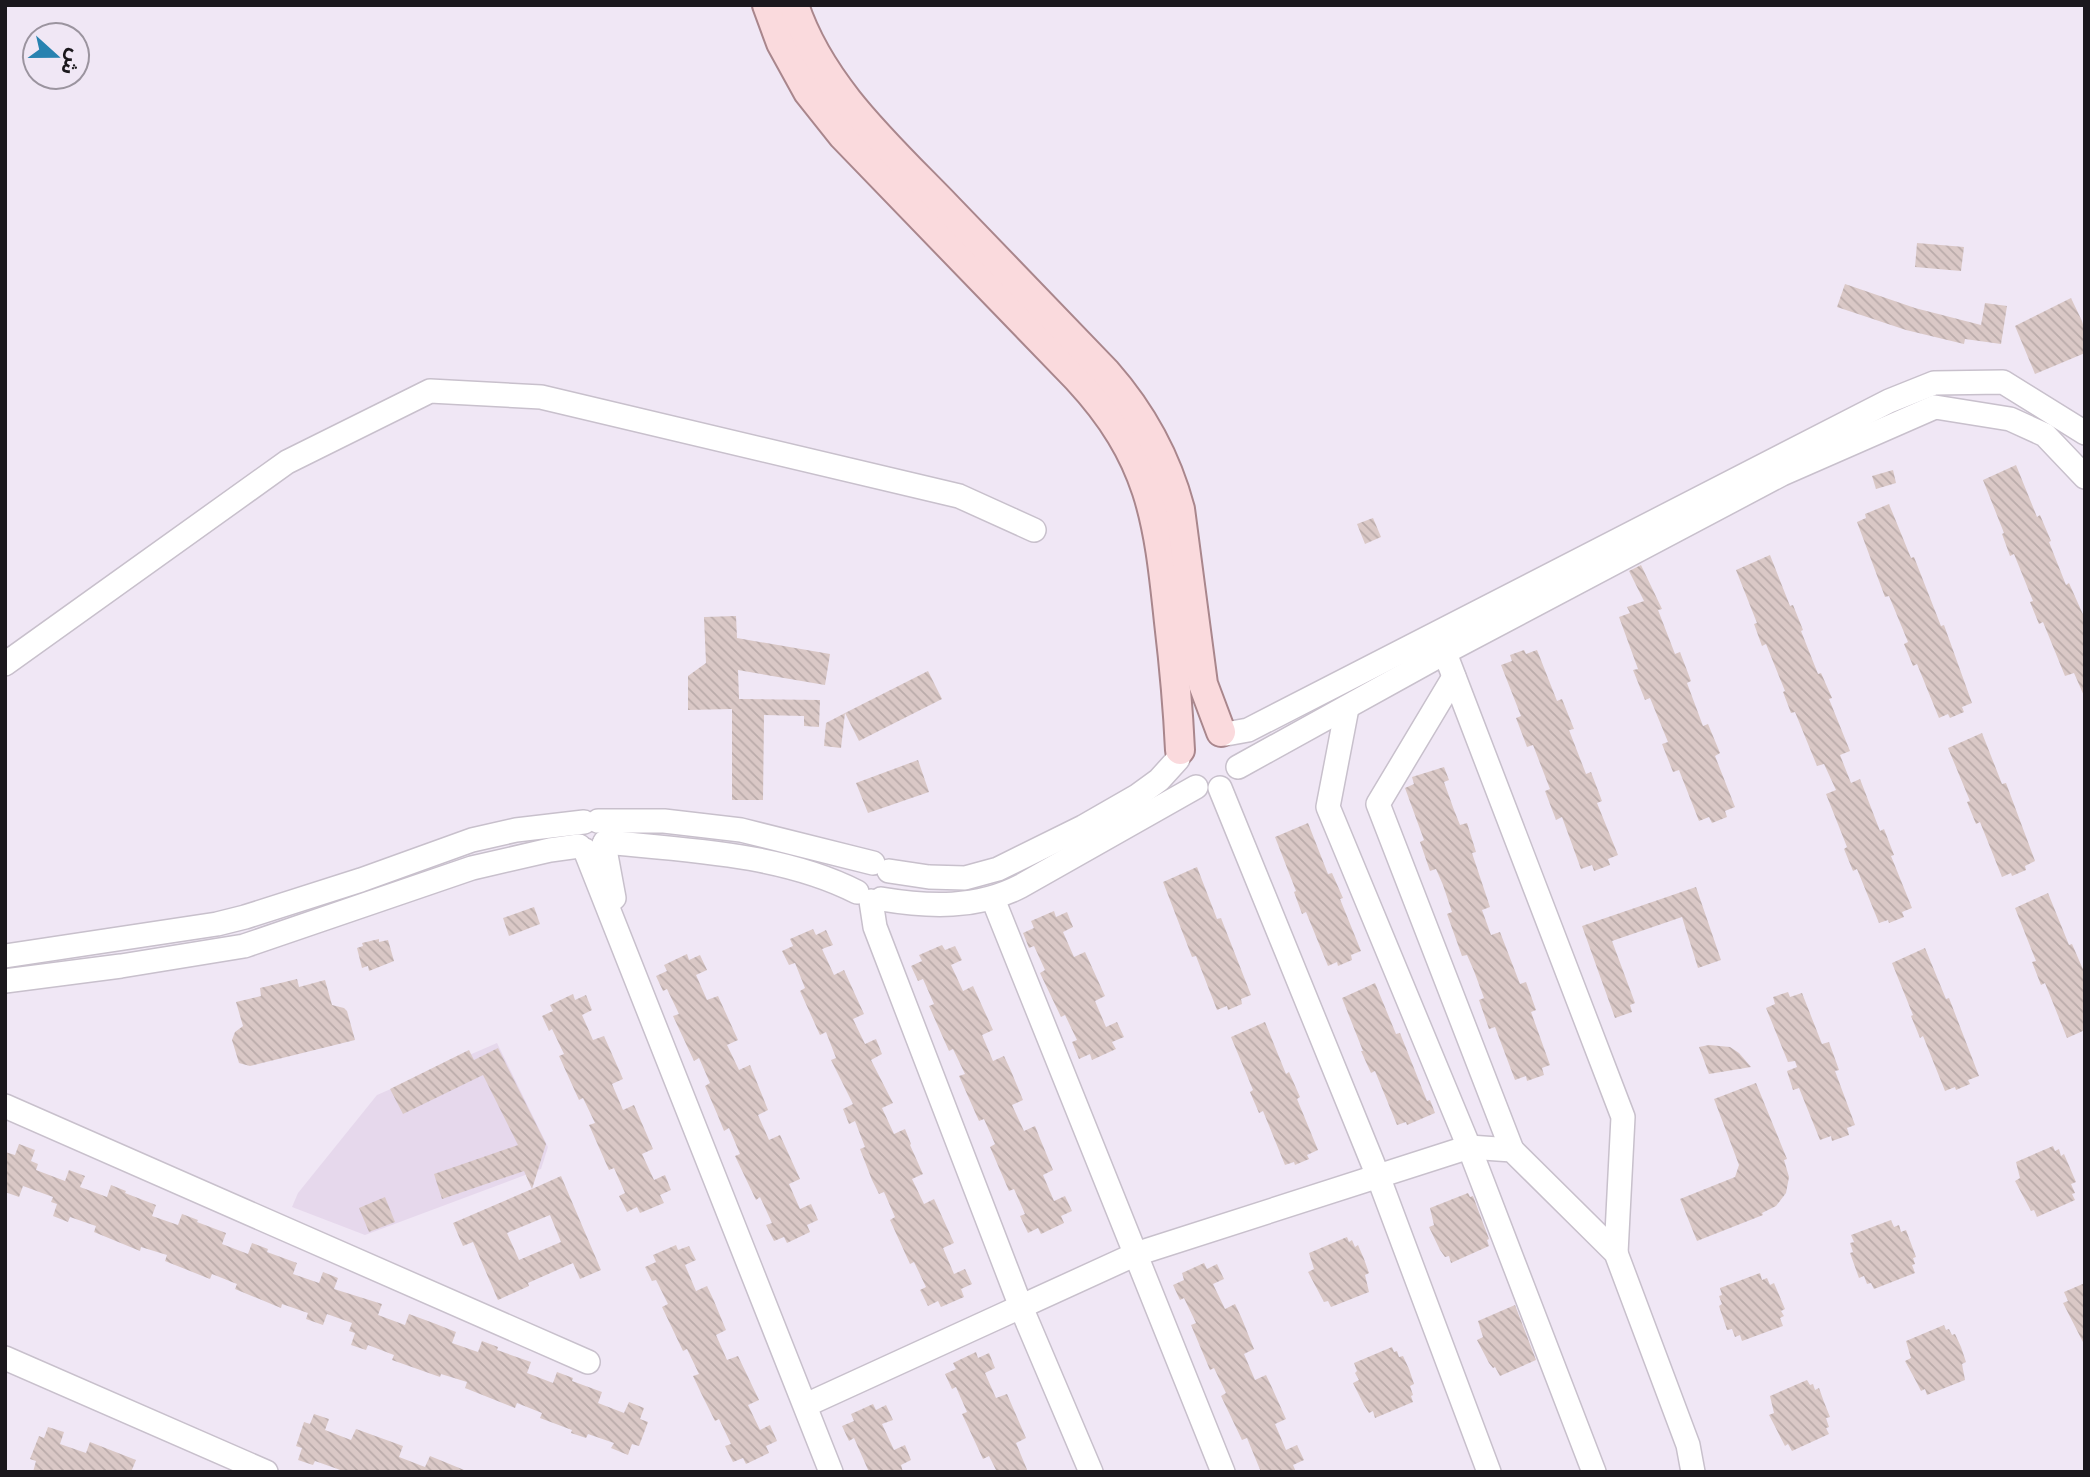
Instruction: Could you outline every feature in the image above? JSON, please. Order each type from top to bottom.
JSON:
[{"type":"main road","points":[[767,5],[781,43],[808,92],[843,136],[1085,386],[1121,433],[1142,475],[1161,543],[1177,698],[1179,754]]},
{"type":"main road","points":[[794,5],[827,74],[864,121],[1106,372],[1153,435],[1181,509],[1203,684],[1223,733]]},
{"type":"street","points":[[1179,754],[1181,771],[1187,780],[1204,790],[1220,788],[1228,783],[1238,767],[1347,708],[1444,641],[1889,401],[1934,383],[2003,382],[2085,433]]},
{"type":"street","points":[[5,664],[287,462],[430,391],[541,397],[959,496],[1034,530]]},
{"type":"street","points":[[5,981],[121,967],[244,946],[472,869],[664,821],[741,830],[929,877],[965,878],[998,869],[1083,827],[1137,796],[1159,780],[1192,734],[1201,730],[1223,733],[1248,730],[1444,641],[1782,474],[1935,407],[2010,419],[2045,435],[2085,477]]},
{"type":"street","points":[[1444,641],[1454,677],[1623,1117],[1616,1253],[1688,1445],[1693,1472]]},
{"type":"street","points":[[1454,677],[1378,804],[1512,1150],[1616,1253]]},
{"type":"street","points":[[1347,708],[1328,807],[1469,1147],[1594,1472]]},
{"type":"street","points":[[1223,733],[1237,749],[1238,767]]},
{"type":"street","points":[[5,956],[217,924],[360,880],[472,840],[516,830],[715,853],[818,876],[869,897],[942,905],[993,898],[1021,886],[1196,787]]},
{"type":"street","points":[[1220,788],[1378,1176],[1489,1472]]},
{"type":"street","points":[[593,837],[623,943],[827,1462],[810,1472]]},
{"type":"street","points":[[881,867],[862,866],[854,881],[869,897],[875,928],[1021,1307],[1091,1472]]},
{"type":"street","points":[[869,897],[891,887],[881,867]]},
{"type":"street","points":[[993,898],[1223,1472]]},
{"type":"street","points":[[5,1106],[588,1362]]},
{"type":"street","points":[[806,1405],[1136,1254],[1469,1147],[1512,1150]]},
{"type":"street","points":[[5,1358],[266,1472]]},
{"type":"shaded area","points":[[497,1043],[548,1147],[541,1169],[365,1235],[292,1207],[298,1193],[377,1095]]},
{"type":"building","points":[[1917,243],[1964,247],[1961,271],[1915,267]]},
{"type":"building","points":[[1845,284],[1915,308],[1981,325],[1985,303],[2007,306],[2001,344],[1965,339],[1964,344],[1906,330],[1837,307]]},
{"type":"building","points":[[2071,298],[2085,332],[2085,353],[2035,374],[2015,326]]},
{"type":"building","points":[[2016,465],[2037,517],[2040,515],[2051,541],[2049,542],[2066,585],[2069,583],[2085,619],[2085,698],[2074,673],[2065,676],[2043,622],[2039,624],[2030,602],[2033,601],[2014,554],[2010,556],[1983,480]]},
{"type":"building","points":[[1893,470],[1896,483],[1876,489],[1872,476]]},
{"type":"building","points":[[1889,504],[1911,558],[1914,557],[1941,626],[1944,625],[1972,703],[1962,707],[1964,712],[1950,718],[1948,714],[1939,718],[1917,664],[1913,666],[1904,644],[1908,642],[1889,596],[1885,597],[1857,522],[1866,518],[1865,514]]},
{"type":"building","points":[[1373,518],[1381,537],[1365,544],[1357,524]]},
{"type":"building","points":[[1770,555],[1790,606],[1793,605],[1818,674],[1821,673],[1832,698],[1829,699],[1850,751],[1840,755],[1851,783],[1860,779],[1880,831],[1884,829],[1894,855],[1891,856],[1912,908],[1902,912],[1904,917],[1889,923],[1888,920],[1879,923],[1857,869],[1853,871],[1844,849],[1847,847],[1826,794],[1836,790],[1824,764],[1817,766],[1795,712],[1791,713],[1766,644],[1762,646],[1754,624],[1757,623],[1736,570]]},
{"type":"building","points":[[1641,565],[1662,609],[1658,610],[1675,654],[1680,652],[1691,681],[1687,683],[1703,726],[1708,724],[1720,753],[1715,756],[1735,807],[1725,811],[1727,817],[1712,823],[1709,817],[1699,821],[1679,770],[1673,772],[1662,744],[1668,742],[1650,698],[1645,700],[1633,670],[1638,669],[1619,617],[1630,613],[1627,607],[1644,601],[1629,571]]},
{"type":"building","points":[[736,616],[737,638],[830,654],[825,685],[738,670],[739,699],[820,700],[819,727],[804,726],[804,716],[764,715],[763,800],[732,800],[732,709],[688,710],[688,676],[706,663],[704,617]]},
{"type":"building","points":[[1524,650],[1526,654],[1537,650],[1557,701],[1562,699],[1574,729],[1569,730],[1586,774],[1591,772],[1602,801],[1597,803],[1618,855],[1608,859],[1610,865],[1594,871],[1592,865],[1581,869],[1562,817],[1556,820],[1545,791],[1550,789],[1533,745],[1527,747],[1516,718],[1521,716],[1501,665],[1512,661],[1510,655]]},
{"type":"building","points":[[928,671],[942,699],[859,741],[845,713]]},
{"type":"building","points":[[845,713],[841,748],[824,746],[826,723]]},
{"type":"building","points":[[1982,733],[2002,784],[2006,783],[2035,861],[2025,866],[2026,870],[2012,876],[2011,873],[2002,877],[1980,822],[1976,824],[1967,802],[1970,801],[1948,748]]},
{"type":"building","points":[[918,760],[929,792],[868,813],[856,783]]},
{"type":"building","points":[[1444,767],[1449,780],[1444,782],[1454,810],[1460,825],[1467,823],[1476,852],[1472,853],[1490,907],[1482,910],[1491,935],[1500,932],[1520,984],[1526,982],[1536,1010],[1531,1012],[1550,1065],[1542,1068],[1544,1075],[1527,1081],[1526,1076],[1515,1080],[1495,1027],[1489,1029],[1479,1000],[1484,998],[1467,955],[1462,956],[1447,914],[1452,912],[1443,885],[1436,869],[1430,871],[1420,842],[1424,840],[1405,788],[1414,784],[1412,777]]},
{"type":"building","points":[[1308,823],[1328,874],[1332,873],[1343,898],[1340,899],[1361,951],[1351,955],[1352,960],[1338,966],[1337,962],[1328,966],[1306,912],[1302,914],[1275,837]]},
{"type":"building","points":[[1197,867],[1217,919],[1221,918],[1251,995],[1241,999],[1242,1004],[1228,1010],[1227,1006],[1217,1010],[1196,956],[1192,957],[1163,882]]},
{"type":"building","points":[[1696,887],[1721,960],[1698,968],[1682,917],[1612,941],[1635,1003],[1630,1005],[1632,1012],[1615,1018],[1582,926]]},
{"type":"building","points":[[2048,893],[2069,945],[2072,944],[2085,974],[2085,1030],[2067,1038],[2045,983],[2041,985],[2032,962],[2036,961],[2015,908]]},
{"type":"building","points":[[534,907],[540,924],[509,936],[503,918]]},
{"type":"building","points":[[1054,911],[1056,917],[1067,912],[1073,927],[1063,932],[1074,957],[1085,952],[1105,996],[1095,1001],[1106,1027],[1117,1022],[1124,1037],[1112,1042],[1116,1049],[1092,1060],[1090,1054],[1079,1059],[1072,1042],[1077,1040],[1065,1015],[1061,1017],[1040,973],[1045,970],[1034,946],[1029,948],[1023,933],[1034,928],[1031,921]]},
{"type":"building","points":[[813,929],[816,935],[826,930],[833,945],[822,949],[834,975],[844,970],[864,1014],[853,1019],[865,1044],[876,1039],[882,1054],[871,1060],[893,1103],[882,1108],[894,1134],[905,1129],[923,1174],[912,1179],[924,1204],[934,1199],[954,1243],[943,1248],[954,1274],[965,1269],[972,1284],[961,1289],[964,1297],[941,1307],[938,1301],[928,1306],[920,1290],[926,1287],[914,1262],[910,1264],[890,1220],[895,1217],[884,1192],[879,1194],[872,1180],[860,1149],[865,1147],[855,1121],[849,1124],[843,1109],[853,1104],[831,1060],[836,1058],[826,1032],[820,1035],[800,991],[805,988],[795,963],[789,965],[782,951],[793,946],[790,939]]},
{"type":"building","points":[[379,939],[379,942],[388,940],[394,961],[369,971],[368,966],[362,968],[357,948],[363,946],[362,943]]},
{"type":"building","points":[[942,945],[945,950],[955,946],[962,960],[951,965],[963,991],[973,986],[993,1030],[982,1035],[993,1061],[1004,1056],[1011,1071],[1023,1100],[1012,1105],[1024,1131],[1035,1126],[1053,1170],[1043,1175],[1054,1201],[1065,1196],[1072,1211],[1061,1216],[1064,1223],[1041,1234],[1038,1228],[1028,1233],[1020,1216],[1025,1214],[1014,1189],[1009,1191],[990,1147],[995,1144],[984,1119],[979,1121],[959,1076],[965,1074],[953,1049],[949,1051],[929,1006],[934,1004],[923,979],[918,981],[911,966],[922,961],[919,955]]},
{"type":"building","points":[[1925,948],[1946,999],[1949,998],[1979,1076],[1968,1080],[1970,1084],[1956,1090],[1955,1087],[1945,1091],[1923,1036],[1920,1038],[1892,963]]},
{"type":"building","points":[[687,954],[689,960],[700,955],[707,970],[696,975],[707,1000],[718,996],[738,1040],[727,1045],[739,1070],[750,1065],[768,1110],[758,1115],[769,1140],[780,1135],[800,1179],[789,1184],[800,1209],[811,1204],[818,1220],[807,1225],[810,1232],[787,1243],[784,1237],[774,1241],[766,1225],[772,1223],[760,1197],[756,1200],[735,1156],[740,1154],[729,1128],[724,1131],[705,1086],[710,1083],[699,1058],[694,1061],[673,1016],[679,1014],[667,989],[663,991],[656,976],[667,971],[664,965]]},
{"type":"building","points":[[297,979],[299,987],[325,980],[332,1005],[347,1011],[355,1040],[250,1066],[239,1063],[232,1040],[235,1032],[243,1026],[236,1002],[261,996],[260,988]]},
{"type":"building","points":[[1375,983],[1396,1034],[1400,1033],[1427,1101],[1430,1100],[1435,1113],[1407,1125],[1406,1122],[1397,1125],[1375,1071],[1371,1073],[1361,1051],[1342,998]]},
{"type":"building","points":[[1788,992],[1790,997],[1802,993],[1822,1044],[1829,1042],[1839,1070],[1835,1071],[1855,1125],[1847,1128],[1849,1135],[1832,1141],[1831,1136],[1820,1140],[1799,1088],[1793,1090],[1787,1071],[1797,1067],[1795,1061],[1788,1062],[1766,1008],[1775,1004],[1773,997]]},
{"type":"building","points":[[573,994],[575,1000],[586,995],[592,1010],[582,1015],[593,1040],[604,1036],[623,1079],[612,1084],[623,1110],[634,1105],[653,1149],[642,1154],[654,1180],[665,1175],[671,1190],[660,1195],[664,1203],[640,1213],[637,1207],[627,1212],[619,1196],[625,1193],[614,1168],[609,1170],[589,1125],[595,1123],[583,1098],[579,1100],[559,1056],[564,1054],[552,1029],[549,1031],[542,1016],[553,1011],[550,1005]]},
{"type":"building","points":[[1265,1022],[1286,1074],[1289,1072],[1300,1097],[1297,1099],[1318,1150],[1307,1155],[1309,1159],[1295,1165],[1294,1162],[1285,1165],[1263,1111],[1259,1113],[1250,1092],[1253,1090],[1231,1037]]},
{"type":"building","points":[[1699,1047],[1730,1047],[1751,1067],[1709,1074]]},
{"type":"building","points":[[498,1048],[546,1144],[532,1189],[524,1171],[442,1199],[434,1174],[518,1145],[483,1075],[403,1114],[390,1089],[469,1050],[474,1060]]},
{"type":"building","points":[[1756,1083],[1787,1159],[1784,1160],[1789,1177],[1786,1193],[1776,1206],[1762,1213],[1763,1215],[1697,1241],[1680,1199],[1735,1177],[1739,1165],[1714,1099]]},
{"type":"building","points":[[19,1144],[35,1150],[31,1161],[38,1164],[36,1170],[65,1181],[69,1170],[85,1176],[80,1187],[107,1197],[111,1185],[156,1205],[152,1216],[178,1225],[182,1214],[198,1220],[197,1222],[226,1233],[222,1244],[248,1254],[252,1243],[268,1249],[267,1252],[297,1263],[293,1274],[319,1283],[323,1272],[338,1278],[334,1289],[382,1304],[378,1315],[405,1325],[409,1314],[456,1332],[452,1343],[478,1352],[482,1341],[498,1347],[497,1350],[531,1362],[527,1373],[553,1383],[557,1372],[573,1378],[572,1381],[602,1392],[598,1403],[624,1413],[629,1402],[644,1408],[640,1419],[648,1422],[639,1446],[632,1444],[628,1455],[611,1448],[614,1443],[588,1434],[586,1438],[571,1433],[572,1430],[540,1418],[542,1413],[517,1403],[515,1408],[465,1388],[467,1382],[441,1374],[440,1377],[392,1360],[394,1355],[368,1345],[366,1350],[351,1345],[355,1333],[349,1331],[352,1323],[327,1314],[323,1325],[306,1319],[308,1313],[282,1304],[281,1308],[235,1289],[237,1284],[212,1274],[210,1279],[165,1261],[167,1255],[141,1247],[140,1251],[94,1232],[96,1226],[70,1217],[68,1222],[53,1216],[57,1204],[51,1202],[53,1197],[23,1186],[19,1197],[5,1192],[5,1152],[15,1155]]},
{"type":"building","points":[[2053,1146],[2055,1151],[2059,1149],[2061,1156],[2064,1154],[2076,1182],[2071,1184],[2075,1200],[2037,1217],[2015,1181],[2020,1178],[2016,1162]]},
{"type":"building","points":[[561,1176],[601,1270],[580,1279],[573,1263],[498,1300],[473,1242],[463,1246],[453,1223]],"holes":[[[550,1215],[561,1242],[519,1260],[507,1233]]]},
{"type":"building","points":[[1468,1193],[1470,1197],[1473,1196],[1489,1239],[1489,1246],[1451,1263],[1449,1256],[1445,1257],[1440,1250],[1429,1227],[1434,1225],[1430,1208]]},
{"type":"building","points":[[385,1197],[395,1222],[369,1232],[359,1208]]},
{"type":"building","points":[[1891,1220],[1894,1227],[1899,1225],[1901,1232],[1906,1230],[1916,1257],[1913,1258],[1915,1264],[1912,1265],[1915,1273],[1874,1289],[1871,1283],[1867,1284],[1864,1276],[1859,1278],[1850,1253],[1853,1252],[1850,1243],[1854,1242],[1851,1235]]},
{"type":"building","points":[[1347,1237],[1355,1247],[1358,1245],[1364,1259],[1369,1273],[1365,1275],[1369,1292],[1331,1307],[1328,1301],[1324,1302],[1308,1272],[1314,1269],[1309,1253]]},
{"type":"building","points":[[676,1245],[678,1250],[689,1246],[696,1260],[685,1265],[696,1291],[707,1286],[714,1301],[726,1330],[716,1335],[727,1360],[738,1356],[759,1400],[748,1405],[760,1430],[770,1425],[777,1441],[766,1446],[769,1453],[746,1464],[743,1458],[733,1462],[725,1446],[731,1444],[719,1419],[715,1421],[693,1376],[699,1374],[687,1349],[683,1351],[662,1307],[668,1304],[656,1280],[652,1281],[645,1267],[656,1262],[653,1255]]},
{"type":"building","points":[[1204,1263],[1207,1269],[1217,1264],[1224,1279],[1213,1284],[1225,1309],[1235,1304],[1242,1319],[1254,1349],[1244,1354],[1255,1380],[1266,1375],[1286,1419],[1275,1424],[1286,1450],[1297,1445],[1304,1460],[1293,1465],[1296,1472],[1261,1472],[1247,1438],[1242,1440],[1221,1396],[1226,1393],[1214,1368],[1210,1370],[1191,1325],[1196,1323],[1184,1298],[1180,1300],[1173,1285],[1184,1280],[1182,1273]]},
{"type":"building","points":[[1760,1273],[1762,1280],[1767,1278],[1770,1285],[1774,1283],[1785,1309],[1781,1311],[1784,1316],[1780,1318],[1783,1326],[1742,1341],[1740,1335],[1735,1337],[1732,1329],[1727,1330],[1719,1306],[1722,1304],[1720,1288]]},
{"type":"building","points":[[2085,1283],[2085,1346],[2063,1303],[2068,1301],[2064,1292]]},
{"type":"building","points":[[1515,1305],[1536,1360],[1500,1376],[1489,1363],[1477,1340],[1483,1337],[1478,1321]]},
{"type":"building","points":[[1944,1325],[1952,1335],[1955,1334],[1961,1347],[1966,1362],[1962,1364],[1965,1380],[1927,1395],[1925,1389],[1921,1391],[1905,1361],[1911,1358],[1906,1341]]},
{"type":"building","points":[[1392,1347],[1399,1357],[1403,1356],[1409,1369],[1414,1384],[1410,1386],[1413,1402],[1375,1418],[1373,1411],[1369,1413],[1353,1383],[1359,1380],[1354,1363]]},
{"type":"building","points":[[976,1352],[978,1358],[989,1353],[995,1368],[985,1373],[996,1398],[1007,1394],[1026,1438],[1016,1443],[1028,1472],[997,1472],[989,1456],[983,1459],[962,1414],[967,1412],[956,1387],[952,1389],[945,1374],[956,1369],[953,1363]]},
{"type":"building","points":[[1807,1380],[1810,1385],[1813,1384],[1815,1390],[1819,1388],[1830,1417],[1826,1418],[1829,1434],[1792,1451],[1788,1444],[1785,1446],[1769,1415],[1774,1413],[1770,1396]]},
{"type":"building","points":[[873,1404],[876,1410],[886,1405],[893,1420],[882,1424],[894,1450],[905,1445],[911,1460],[901,1465],[903,1472],[869,1472],[854,1438],[849,1441],[842,1426],[854,1421],[851,1414]]},
{"type":"building","points":[[314,1414],[329,1419],[325,1430],[351,1440],[356,1429],[403,1446],[399,1457],[425,1467],[430,1456],[469,1472],[346,1472],[315,1461],[313,1465],[298,1460],[302,1448],[296,1446],[304,1422],[310,1424]]},
{"type":"building","points":[[48,1427],[64,1432],[60,1444],[86,1453],[90,1442],[136,1460],[131,1472],[33,1472],[36,1461],[30,1459],[39,1436],[44,1438]]}]
